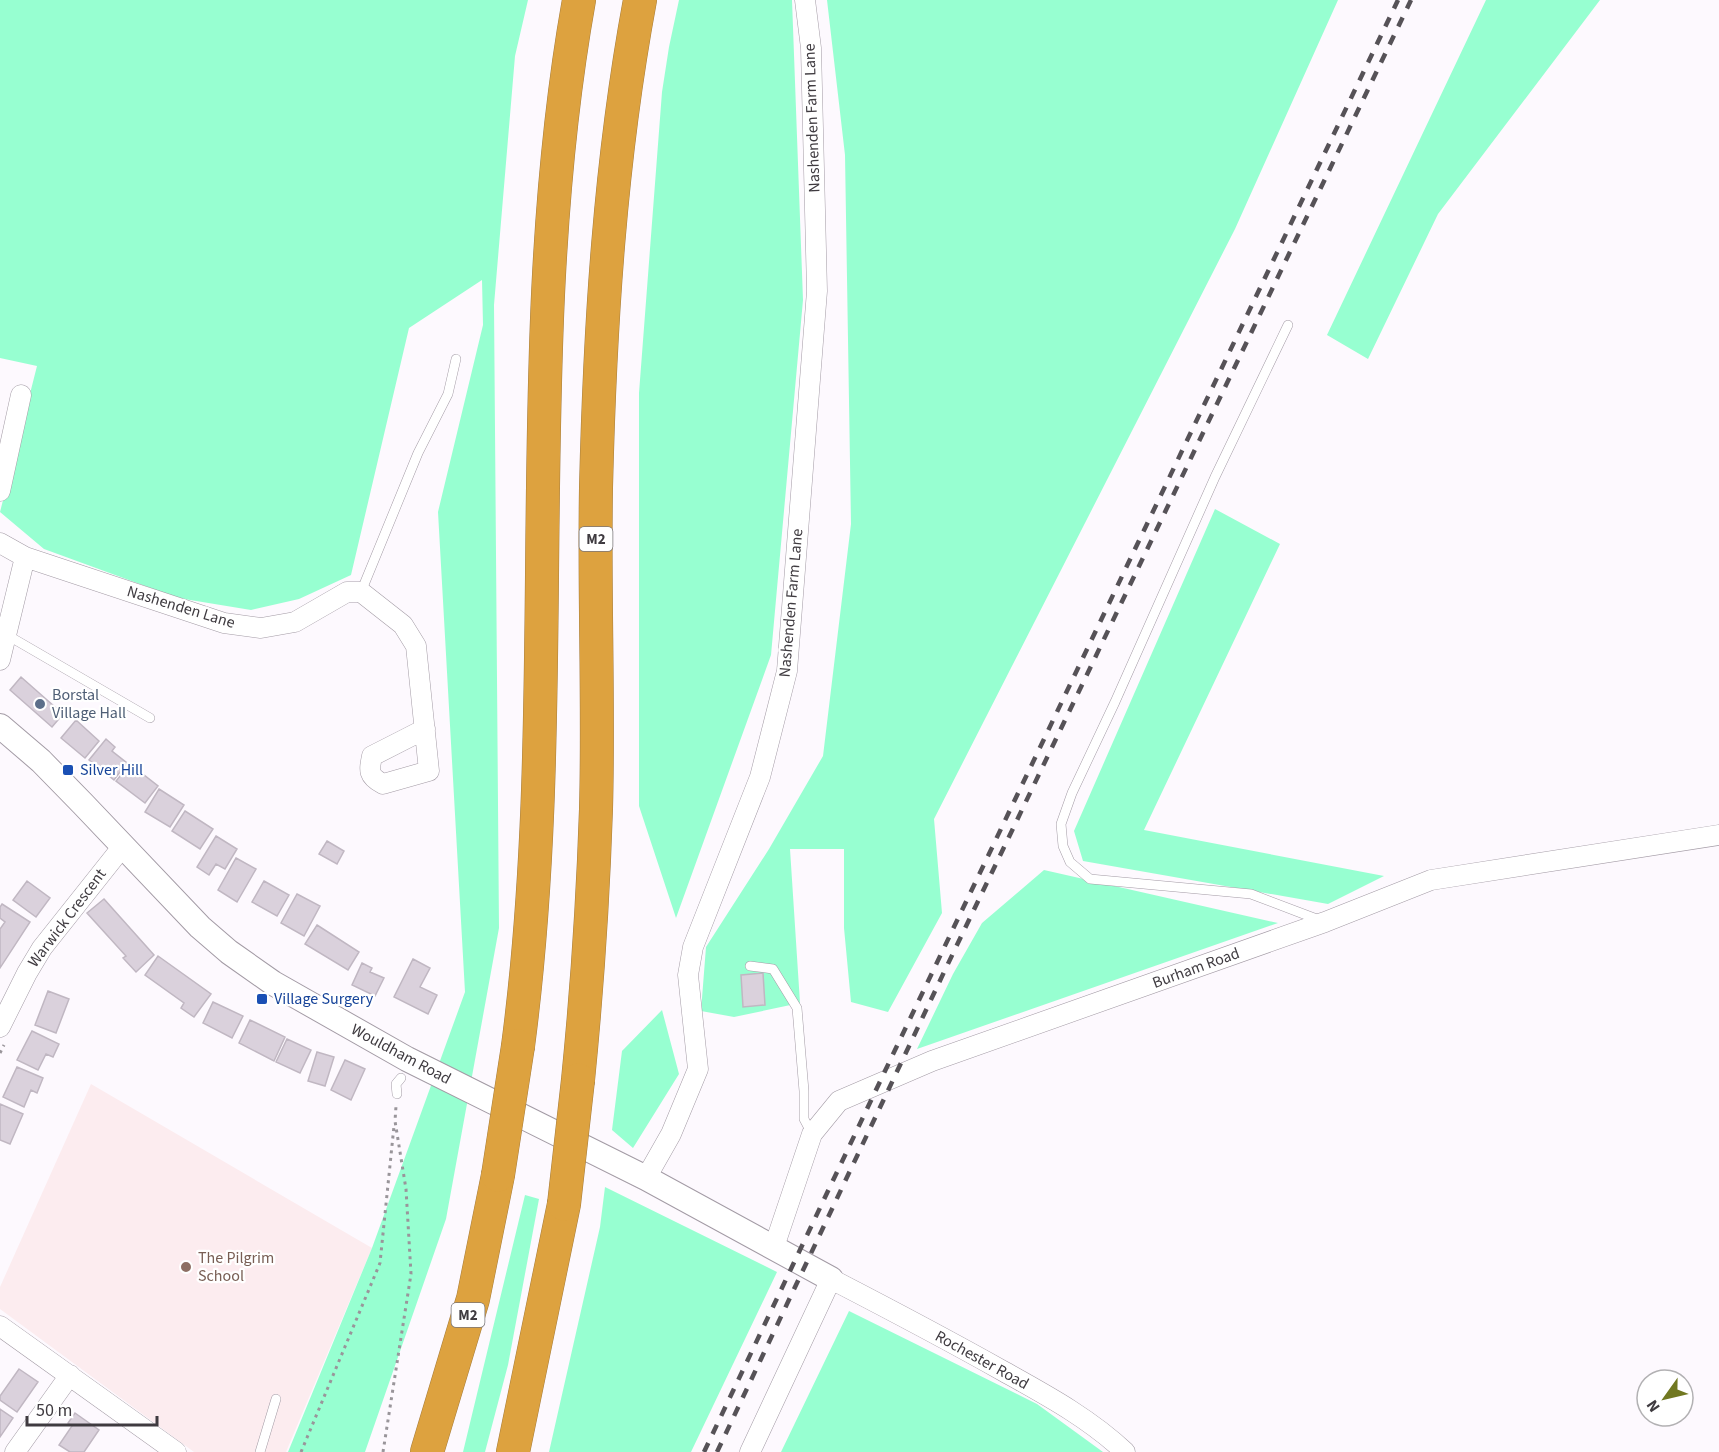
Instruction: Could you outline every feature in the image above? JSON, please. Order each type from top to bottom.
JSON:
[{"type":"highway","name":"M2","points":[[427,1452],[472,1299],[498,1175],[518,1046],[532,914],[539,797],[544,340],[555,187],[569,60],[579,0]]},
{"type":"highway","name":"M2","points":[[513,1452],[564,1204],[589,974],[596,807],[596,490],[601,355],[614,183],[640,0]]},
{"type":"street","name":"Nashenden Farm Lane","points":[[646,1178],[672,1134],[698,1069],[688,975],[693,947],[760,777],[787,671],[817,291],[811,48],[805,0]]},
{"type":"street","points":[[0,491],[21,395]]},
{"type":"street","name":"Nashenden Lane","points":[[0,543],[25,557],[224,623],[261,628],[295,622],[347,592],[361,592]]},
{"type":"street","points":[[0,660],[25,557]]},
{"type":"street","points":[[361,592],[403,624],[416,646],[425,729]]},
{"type":"street","name":"Wouldham Road","points":[[0,726],[41,761],[200,927],[229,952],[273,983],[407,1059],[646,1178],[831,1279]]},
{"type":"street","name":"Burham Road","points":[[774,1247],[812,1134],[839,1101],[932,1061],[1325,922],[1431,880],[1719,835]]},
{"type":"street","name":"Warwick Crescent","points":[[0,1027],[42,948],[123,846]]},
{"type":"street","points":[[750,1452],[831,1279]]},
{"type":"street","name":"Rochester Road","points":[[831,1279],[1062,1404],[1108,1436],[1125,1452]]},
{"type":"street","points":[[0,1326],[70,1375],[152,1445],[176,1452]]},
{"type":"street","points":[[15,1452],[70,1375]]},
{"type":"lane","points":[[1288,325],[1215,477],[1072,793],[1061,824],[1063,846],[1070,862],[1090,879],[1251,894],[1325,922]]},
{"type":"lane","points":[[361,592],[418,453],[448,394],[456,359]]},
{"type":"lane","points":[[7,635],[150,718]]},
{"type":"lane","points":[[750,966],[773,969],[797,1008],[804,1119],[812,1134]]},
{"type":"lane","points":[[397,1094],[396,1084],[401,1078]]},
{"type":"lane","points":[[260,1452],[276,1400]]},
{"type":"path","points":[[301,1452],[380,1263],[397,1094]]},
{"type":"path","points":[[383,1452],[411,1274],[406,1189],[395,1121]]},
{"type":"shaded area","name":"The Pilgrim School","points":[[91,1084],[372,1248],[286,1452],[194,1452],[0,1309],[0,1287]]},
{"type":"green space","points":[[0,0],[528,0],[515,56],[494,305],[499,928],[446,1219],[365,1452],[288,1452],[372,1248],[465,992],[438,512],[483,325],[482,280],[409,328],[351,575],[299,599],[251,610],[178,598],[44,549],[0,512],[37,366],[0,358]]},
{"type":"green space","points":[[679,0],[792,0],[803,300],[771,655],[676,918],[639,806],[639,393],[662,92]]},
{"type":"green space","points":[[827,0],[1338,0],[1235,229],[934,819],[942,913],[888,1012],[851,1002],[844,928],[844,849],[790,849],[800,1003],[734,1017],[701,1011],[706,947],[769,849],[823,756],[851,524],[845,155]]},
{"type":"green space","points":[[1486,0],[1600,0],[1438,214],[1368,359],[1327,335]]},
{"type":"green space","points":[[1215,509],[1280,544],[1144,830],[1384,876],[1328,904],[1083,861],[1074,831]]},
{"type":"green space","points":[[1044,870],[1278,923],[917,1049],[953,974],[982,923]]},
{"type":"green space","points":[[662,1010],[679,1074],[633,1148],[612,1130],[622,1051]]},
{"type":"green space","points":[[605,1187],[777,1272],[691,1452],[549,1452],[600,1227]]},
{"type":"green space","points":[[525,1195],[539,1199],[508,1365],[485,1452],[463,1452]]},
{"type":"green space","points":[[849,1311],[1037,1404],[1103,1452],[781,1452]]},
{"type":"building","name":"Borstal Village Hall","points":[[21,677],[63,714],[52,727],[10,690]]},
{"type":"building","points":[[76,720],[99,741],[85,758],[61,738]]},
{"type":"building","points":[[106,739],[115,747],[112,751],[127,763],[114,780],[89,760]]},
{"type":"building","points":[[130,764],[158,786],[145,803],[116,781]]},
{"type":"building","points":[[159,789],[184,805],[170,827],[145,812]]},
{"type":"building","points":[[185,811],[213,829],[200,849],[172,831]]},
{"type":"building","points":[[216,836],[237,849],[225,869],[216,864],[209,875],[197,867]]},
{"type":"building","points":[[327,841],[344,851],[337,864],[319,854]]},
{"type":"building","points":[[236,858],[256,869],[237,902],[218,890]]},
{"type":"building","points":[[27,881],[50,898],[36,917],[13,900]]},
{"type":"building","points":[[264,881],[289,895],[277,916],[252,902]]},
{"type":"building","points":[[297,894],[320,906],[304,936],[281,923]]},
{"type":"building","points":[[104,899],[154,955],[136,972],[123,958],[126,956],[87,913]]},
{"type":"building","points":[[2,904],[30,922],[0,968],[0,929],[5,922],[0,918]]},
{"type":"building","points":[[317,925],[359,952],[348,970],[305,944]]},
{"type":"building","points":[[158,956],[211,994],[194,1017],[181,1008],[184,1003],[145,975]]},
{"type":"building","points":[[413,959],[430,968],[420,987],[437,995],[428,1014],[394,997]]},
{"type":"building","points":[[362,963],[372,968],[370,972],[384,978],[375,996],[352,985]]},
{"type":"building","points":[[763,973],[765,1005],[743,1007],[741,975]]},
{"type":"building","points":[[48,991],[69,999],[56,1033],[35,1025]]},
{"type":"building","points":[[213,1002],[243,1016],[232,1038],[203,1023]]},
{"type":"building","points":[[250,1020],[285,1037],[274,1061],[239,1043]]},
{"type":"building","points":[[32,1031],[59,1044],[53,1057],[46,1054],[38,1070],[17,1060]]},
{"type":"building","points":[[287,1039],[311,1050],[300,1073],[276,1062]]},
{"type":"building","points":[[317,1052],[334,1057],[325,1086],[308,1081]]},
{"type":"building","points":[[345,1060],[365,1069],[351,1100],[331,1090]]},
{"type":"building","points":[[17,1067],[43,1078],[37,1093],[31,1090],[24,1107],[3,1097]]},
{"type":"building","points":[[0,1104],[23,1114],[10,1144],[0,1140]]},
{"type":"building","points":[[19,1369],[38,1382],[17,1412],[0,1400],[0,1396]]},
{"type":"building","points":[[0,1409],[13,1418],[0,1437]]},
{"type":"building","points":[[75,1413],[99,1430],[84,1452],[70,1452],[59,1445],[72,1426],[68,1423]]},
{"type":"railway","points":[[704,1452],[1398,0]]},
{"type":"railway","points":[[717,1452],[945,970],[1411,0]]},
{"type":"place","name":"Borstal Village Hall","points":[[40,704]]},
{"type":"place","name":"Silver Hill","points":[[68,770]]},
{"type":"place","name":"Village Surgery","points":[[262,999]]},
{"type":"place","name":"The Pilgrim School","points":[[186,1267]]}]
